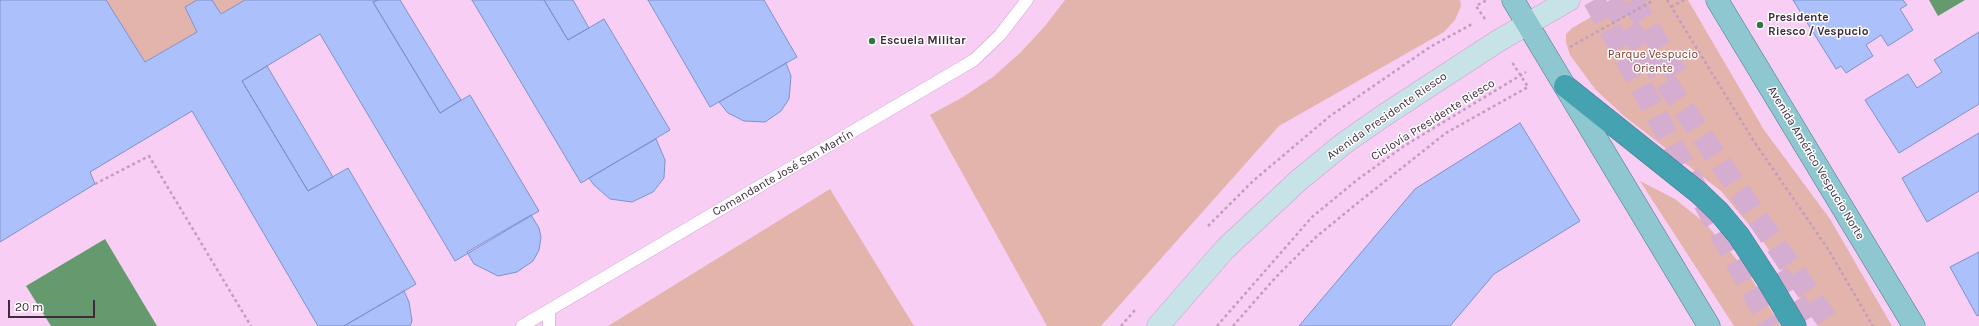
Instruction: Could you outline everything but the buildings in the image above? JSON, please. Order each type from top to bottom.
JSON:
[{"type":"highway","points":[[1565,86],[1699,193],[1719,212],[1739,236],[1795,326]]},
{"type":"main road","points":[[1513,0],[1709,326]]},
{"type":"main road","name":"Avenida Presidente Riesco","points":[[1158,326],[1225,249],[1299,180],[1343,144],[1383,116],[1527,24],[1570,0]]},
{"type":"main road","name":"Avenida Américo Vespucio Norte","points":[[1717,0],[1914,326]]},
{"type":"lane","name":"Comandante José San Martín","points":[[522,326],[974,60],[1000,35],[1022,2]]},
{"type":"lane","points":[[549,310],[549,326]]},
{"type":"path","points":[[1476,6],[1486,0]]},
{"type":"path","name":"Ciclovía Presidente Riesco","points":[[1217,326],[1312,217],[1357,180],[1404,146],[1521,75],[1654,0]]},
{"type":"path","points":[[1667,0],[1755,143],[1828,249],[1873,326]]},
{"type":"path","points":[[1671,7],[1684,0]]},
{"type":"path","points":[[1233,326],[1276,277],[1316,237],[1360,201],[1446,133],[1528,88],[1521,75]]},
{"type":"path","points":[[95,184],[149,156],[251,326]]},
{"type":"green space","points":[[106,0],[197,0],[185,7],[197,32],[145,62]]},
{"type":"green space","points":[[212,0],[245,0],[221,14]]},
{"type":"green space","points":[[1065,0],[1460,0],[1461,6],[1455,20],[1444,32],[1279,126],[1101,326],[1047,326],[930,115],[963,97],[993,77],[1021,52],[1045,26]]},
{"type":"green space","name":"Parque Vespucio Oriente","points":[[1621,0],[1688,0],[1764,130],[1830,219],[1892,326],[1818,326],[1765,244],[1721,191],[1624,116],[1595,89],[1570,55],[1566,42],[1566,34],[1572,28]]},
{"type":"green space","points":[[1640,181],[1675,199],[1705,223],[1746,270],[1781,326],[1734,326]]},
{"type":"green space","points":[[830,189],[914,326],[608,326]]},
{"type":"shaded area","points":[[1929,0],[1965,0],[1938,16]]},
{"type":"shaded area","points":[[105,239],[157,326],[51,326],[26,286]]},
{"type":"tunnel","points":[[1594,0],[1771,326]]},
{"type":"tunnel","points":[[1610,0],[1831,326]]},
{"type":"tunnel","points":[[1632,0],[1677,74]]},
{"type":"tunnel","points":[[1778,273],[1811,326]]},
{"type":"place","name":"Presidente Riesco / Vespucio","points":[[1760,25]]},
{"type":"place","name":"Escuela Militar","points":[[872,41]]}]
